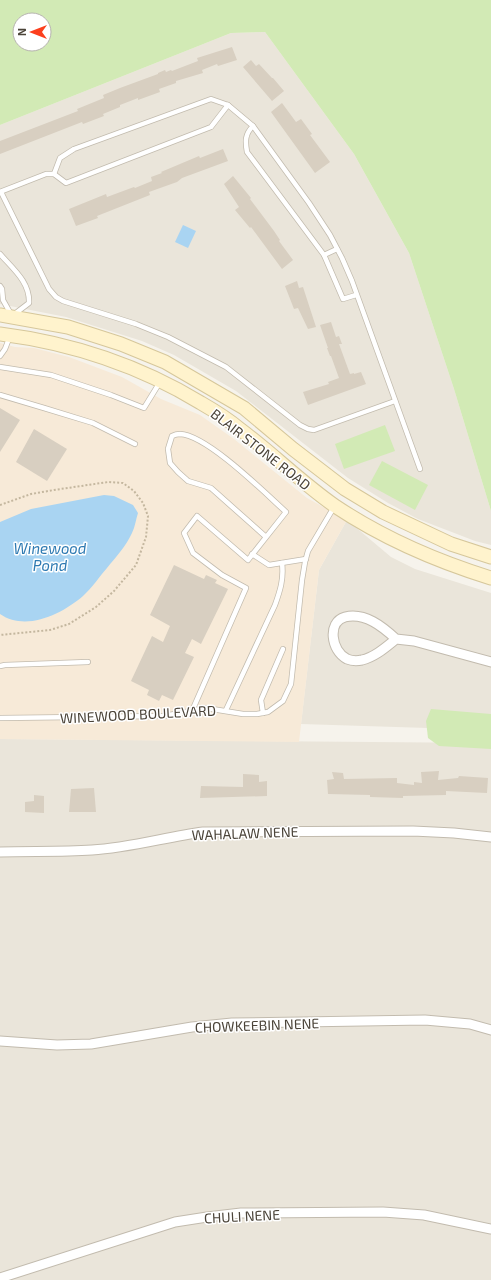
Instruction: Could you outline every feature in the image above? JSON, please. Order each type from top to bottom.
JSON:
[{"type":"main road","points":[[5,334],[6,316]]},
{"type":"main road","name":"BLAIR STONE ROAD","points":[[6,316],[68,327],[85,332],[121,344],[170,365],[244,408],[345,489],[383,512],[451,544],[491,557]]},
{"type":"main road","name":"BLAIR STONE ROAD","points":[[5,334],[78,349],[120,363],[161,381],[201,403],[241,429],[335,506],[386,536],[422,553],[491,578]]},
{"type":"main road","points":[[161,381],[170,365]]},
{"type":"main road","points":[[335,506],[345,489]]},
{"type":"street","points":[[396,639],[373,656],[361,660],[351,661],[342,656],[336,650],[333,641],[333,631],[338,622],[344,617],[357,616],[375,621],[396,639],[414,641],[491,662]]},
{"type":"street","name":"WAHALAW NENE","points":[[0,852],[92,850],[118,847],[203,832],[413,830],[491,837]]},
{"type":"street","name":"CHOWKEEBIN NENE","points":[[0,1041],[91,1044],[192,1027],[232,1023],[425,1020],[470,1024],[491,1030]]},
{"type":"street","name":"CHULI NENE","points":[[0,1278],[175,1222],[241,1213],[383,1212],[424,1215],[491,1229]]},
{"type":"lane","points":[[54,174],[60,158],[74,149],[211,99],[228,105],[253,126],[309,202],[330,235],[356,295],[420,469]]},
{"type":"lane","points":[[228,105],[211,127],[66,183],[54,174],[46,174],[0,192],[49,289],[56,297],[63,301],[136,324],[168,337],[226,366],[300,425],[308,429],[314,430],[395,401]]},
{"type":"lane","points":[[253,126],[247,132],[245,140],[247,152],[324,255],[343,299],[356,295]]},
{"type":"lane","points":[[324,255],[337,249]]},
{"type":"lane","points":[[0,254],[24,280],[29,297],[28,303],[6,316],[2,289],[0,286]]},
{"type":"lane","points":[[0,356],[5,349],[5,334]]},
{"type":"lane","points":[[0,367],[51,375],[111,395],[144,408],[161,381]]},
{"type":"lane","points":[[0,395],[93,423],[135,444]]},
{"type":"lane","points":[[192,710],[246,588],[222,575],[193,553],[184,533],[197,516],[248,560],[286,512],[222,455],[195,438],[180,433],[172,436],[168,449],[170,463],[178,472],[188,481],[211,488],[266,537]]},
{"type":"lane","name":"WINEWOOD BOULEVARD","points":[[0,718],[164,716],[206,708],[226,710],[243,714],[268,712],[283,701],[291,684],[302,580],[308,551],[335,506]]},
{"type":"lane","points":[[252,554],[269,566],[306,560]]},
{"type":"lane","points":[[226,710],[275,605],[281,587],[283,571],[282,563]]},
{"type":"lane","points":[[263,713],[261,700],[283,649]]},
{"type":"lane","points":[[0,666],[88,662]]},
{"type":"path","points":[[0,505],[31,494],[108,482],[123,483],[134,490],[143,503],[148,516],[146,537],[136,565],[114,591],[96,607],[69,624],[50,630],[0,635]]},
{"type":"shaded area","points":[[265,32],[354,154],[409,253],[454,389],[491,511],[491,545],[475,541],[418,519],[388,503],[348,478],[236,391],[174,355],[142,341],[66,317],[0,304],[0,125],[231,33]]},
{"type":"shaded area","points":[[0,343],[15,347],[34,348],[69,357],[122,377],[161,399],[200,415],[234,439],[307,498],[347,520],[319,570],[299,742],[0,739]]},
{"type":"shaded area","points":[[347,520],[391,557],[415,569],[491,593],[491,730],[301,724],[319,570]]},
{"type":"shaded area","points":[[0,739],[491,743],[491,1280],[0,1280]]},
{"type":"green space","points":[[0,0],[491,0],[491,511],[454,389],[409,253],[354,154],[265,32],[231,33],[0,125]]},
{"type":"green space","points":[[385,425],[395,451],[344,469],[335,444]]},
{"type":"green space","points":[[382,461],[428,485],[415,510],[369,485]]},
{"type":"green space","points":[[431,709],[491,714],[491,749],[439,746],[428,738],[426,721]]},
{"type":"water","points":[[183,225],[196,231],[188,248],[175,242]]},
{"type":"water","name":"Winewood Pond","points":[[104,495],[114,496],[133,505],[138,513],[133,531],[127,542],[89,590],[65,609],[32,621],[10,619],[0,614],[0,522],[31,509]]},
{"type":"building","points":[[232,47],[237,60],[218,66],[217,64],[202,70],[203,73],[176,81],[176,83],[159,89],[160,92],[120,105],[120,107],[103,114],[104,116],[83,124],[82,122],[0,154],[0,141],[78,111],[77,109],[104,98],[103,95],[120,88],[165,70],[166,72],[172,71],[198,61],[197,58]]},
{"type":"building","points":[[251,60],[256,66],[259,64],[284,91],[272,101],[243,67]]},
{"type":"building","points":[[282,103],[296,122],[301,119],[312,134],[310,135],[330,162],[315,173],[271,112]]},
{"type":"building","points":[[223,149],[228,161],[149,192],[150,195],[76,226],[69,209],[106,194],[107,197],[134,187],[135,188],[152,181],[151,177],[162,173],[161,172],[199,156],[200,158]]},
{"type":"building","points":[[233,176],[251,198],[250,199],[293,260],[282,269],[251,227],[250,228],[235,210],[239,207],[224,184]]},
{"type":"building","points":[[297,281],[299,288],[303,287],[316,327],[308,329],[298,308],[294,309],[285,286]]},
{"type":"building","points":[[331,322],[336,337],[339,336],[342,344],[339,344],[350,374],[361,372],[366,384],[308,405],[303,392],[329,384],[328,382],[339,378],[320,325]]},
{"type":"building","points":[[0,408],[20,420],[0,452]]},
{"type":"building","points":[[34,429],[67,449],[47,481],[16,462]]},
{"type":"building","points":[[174,565],[204,579],[206,575],[217,580],[215,583],[228,589],[201,644],[192,639],[185,653],[194,657],[173,700],[162,695],[159,701],[147,695],[149,690],[131,681],[152,636],[163,642],[170,626],[150,615]]},
{"type":"building","points":[[439,771],[438,780],[458,778],[459,776],[488,778],[487,793],[446,791],[446,795],[403,796],[403,798],[370,797],[370,795],[328,794],[327,780],[334,779],[332,772],[343,773],[344,779],[397,778],[397,783],[414,785],[414,782],[422,783],[421,772]]},
{"type":"building","points":[[243,774],[259,775],[259,782],[267,781],[267,796],[200,798],[201,786],[243,787]]},
{"type":"building","points":[[94,788],[96,812],[69,812],[71,789]]},
{"type":"building","points":[[34,795],[44,796],[44,813],[25,812],[25,802],[34,801]]}]
